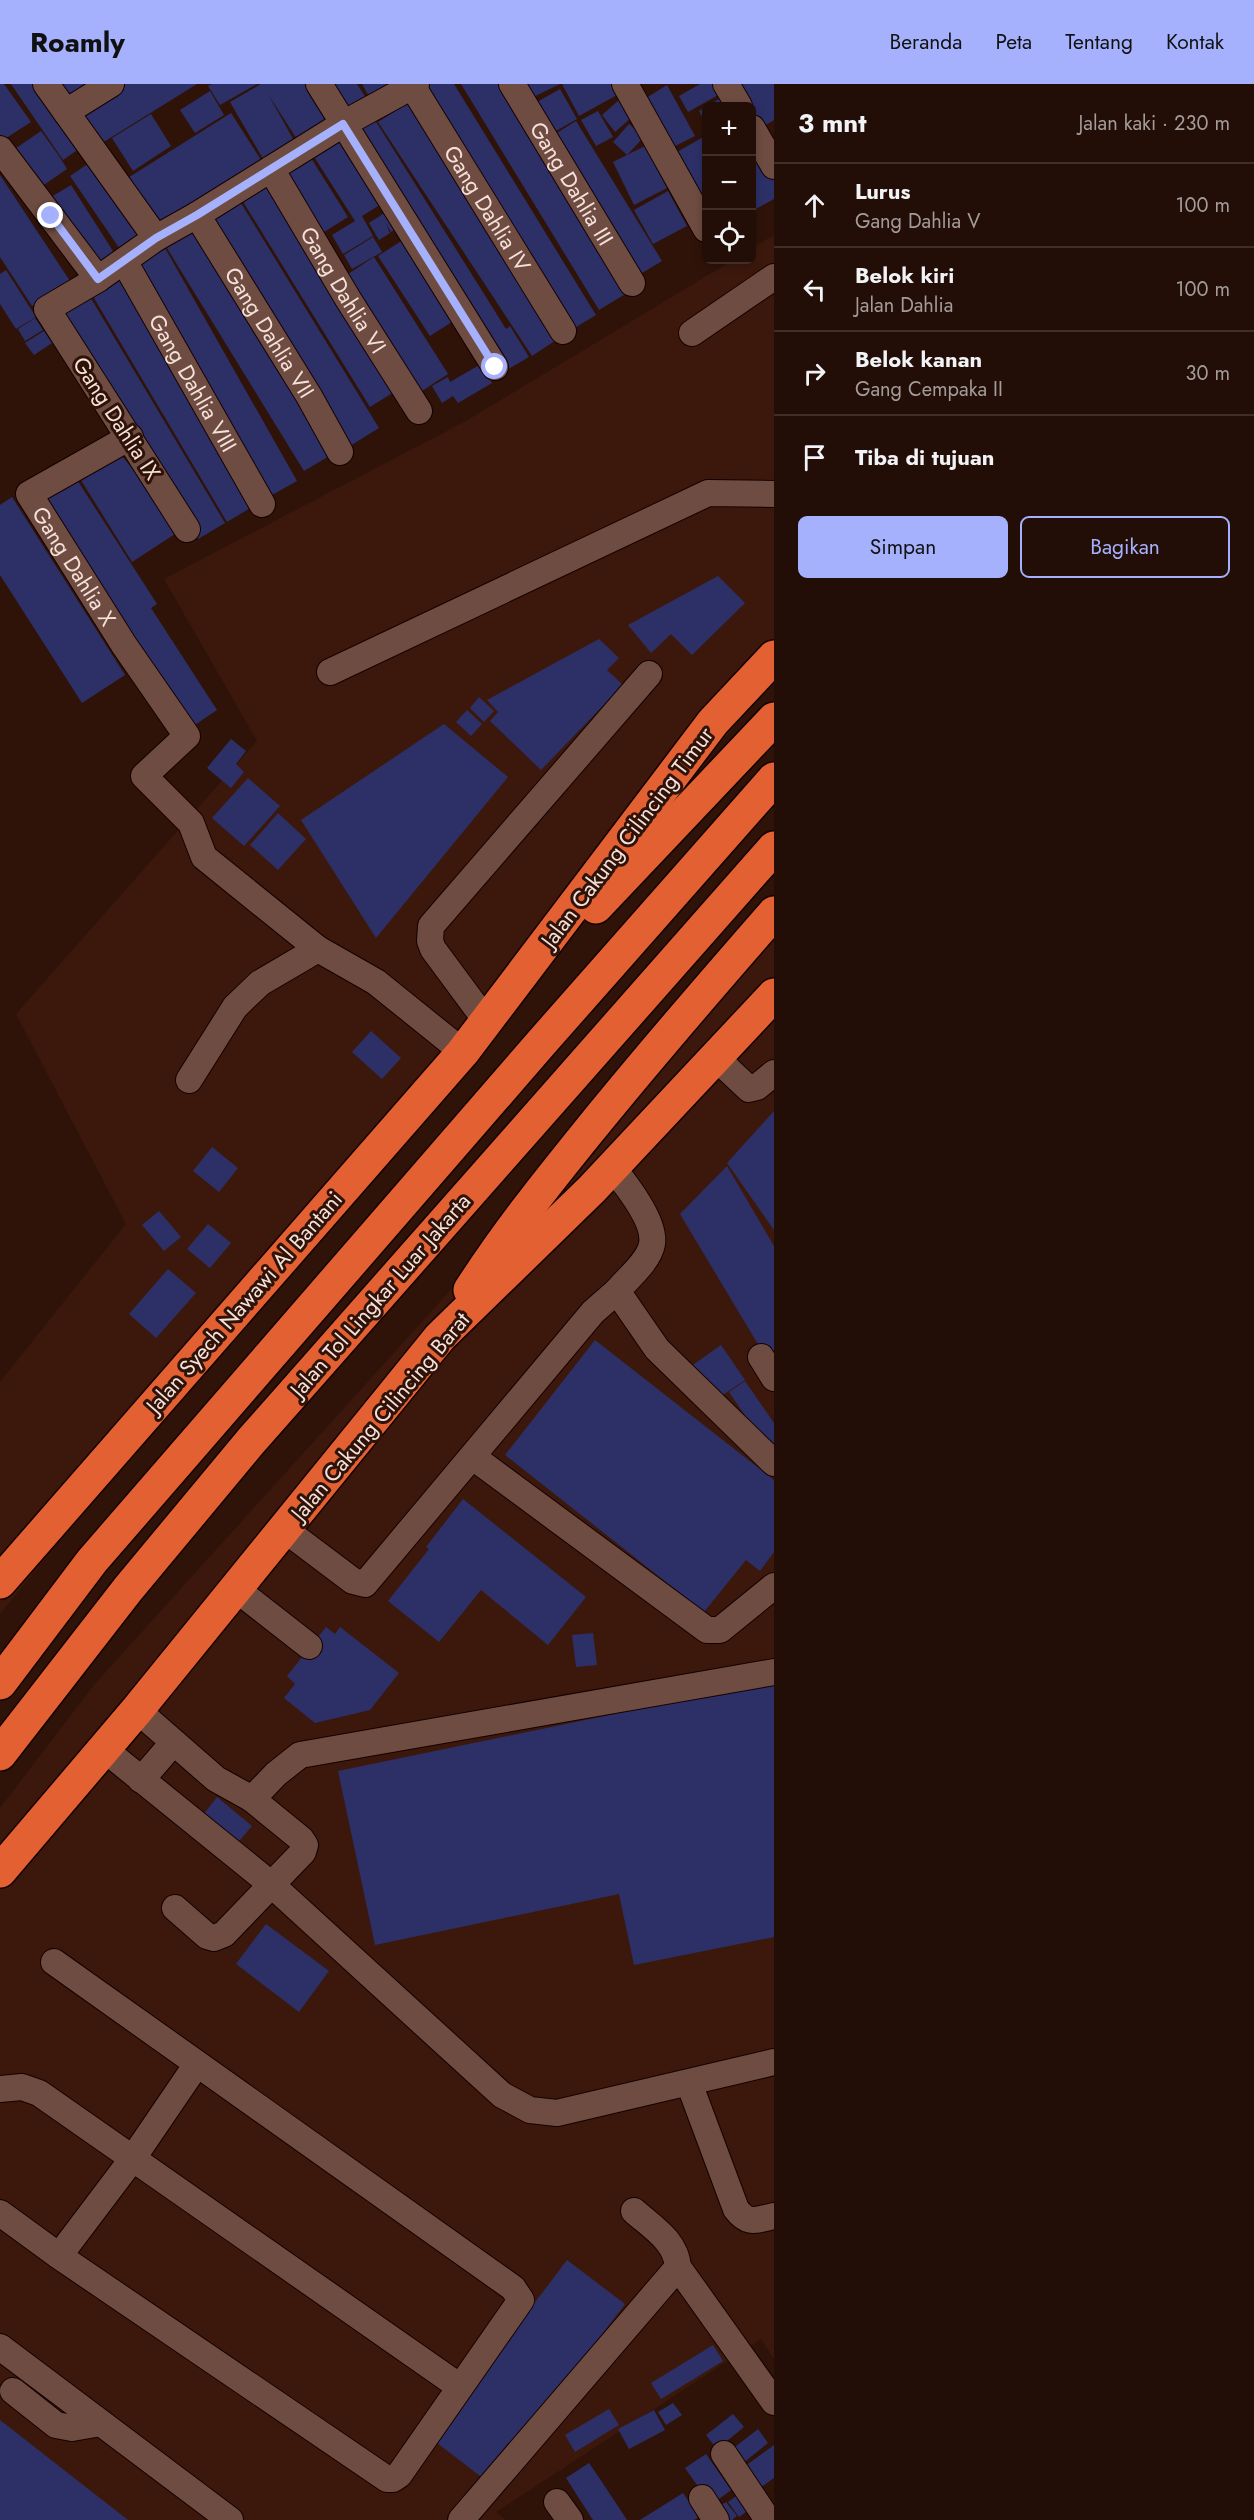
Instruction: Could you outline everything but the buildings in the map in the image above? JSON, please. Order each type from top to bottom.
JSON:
[{"type":"highway","name":"Jalan Cakung Cilincing Timur","points":[[487,1022],[713,722],[774,657]]},
{"type":"highway","points":[[487,1022],[774,719]]},
{"type":"highway","name":"Jalan Tol Lingkar Luar Jakarta","points":[[0,1683],[92,1561],[774,778]]},
{"type":"highway","name":"Jalan Tol Lingkar Luar Jakarta","points":[[0,1754],[128,1589],[251,1441],[774,848]]},
{"type":"highway","points":[[440,1337],[497,1247],[524,1211],[612,1103],[774,913]]},
{"type":"highway","name":"Jalan Cakung Cilincing Barat","points":[[104,1749],[236,1589],[297,1538],[440,1337],[592,1189],[774,995]]},
{"type":"highway","name":"Jalan Syech Nawawi Al Bantani","points":[[0,1582],[487,1022]]},
{"type":"highway","points":[[0,1871],[104,1749]]},
{"type":"street","points":[[46,84],[156,238]]},
{"type":"street","points":[[66,112],[111,84]]},
{"type":"street","points":[[319,84],[495,367]]},
{"type":"street","name":"Gang Dahlia III","points":[[512,84],[632,283]]},
{"type":"street","points":[[625,84],[702,223]]},
{"type":"street","points":[[726,84],[737,102]]},
{"type":"street","points":[[0,149],[98,279],[156,238],[343,124],[413,85]]},
{"type":"street","name":"Gang Dahlia IV","points":[[413,85],[562,332]]},
{"type":"street","points":[[756,135],[774,166]]},
{"type":"street","name":"Gang Dahlia VI","points":[[271,168],[354,309],[419,411]]},
{"type":"street","name":"Gang Dahlia VII","points":[[197,215],[309,396],[340,452]]},
{"type":"street","name":"Gang Dahlia VIII","points":[[124,261],[262,504]]},
{"type":"street","points":[[692,333],[774,277]]},
{"type":"street","name":"Gang Dahlia IX","points":[[98,279],[48,307],[48,311],[187,530]]},
{"type":"street","name":"Gang Dahlia X","points":[[130,437],[28,494],[124,645],[187,736],[144,776],[191,823],[204,857],[318,949]]},
{"type":"street","points":[[330,672],[708,493],[774,494]]},
{"type":"street","points":[[487,1022],[433,949],[430,941],[431,926],[649,674]]},
{"type":"street","points":[[189,1080],[235,1007],[260,983],[318,949],[376,982],[463,1052]]},
{"type":"street","points":[[716,1058],[749,1089],[757,1087],[774,1073]]},
{"type":"street","points":[[297,1538],[353,1581],[365,1584],[593,1312],[616,1292],[646,1258],[652,1244],[652,1233],[636,1198],[612,1167]]},
{"type":"street","points":[[616,1292],[657,1349],[774,1463]]},
{"type":"street","points":[[473,1457],[707,1630],[720,1630],[774,1586]]},
{"type":"street","points":[[236,1589],[309,1646]]},
{"type":"street","points":[[252,1799],[276,1774],[300,1755],[774,1672]]},
{"type":"street","points":[[137,1710],[216,1779],[252,1799],[301,1839],[304,1845],[303,1851],[224,1934],[214,1938],[207,1936],[175,1908]]},
{"type":"street","points":[[141,1780],[173,1743]]},
{"type":"street","points":[[104,1749],[272,1885],[502,2095],[530,2110],[557,2113],[774,2062]]},
{"type":"street","points":[[0,2213],[59,2256],[387,2479],[393,2479],[399,2475],[521,2300],[519,2294],[54,1962]]},
{"type":"street","points":[[59,2256],[132,2158],[197,2064]]},
{"type":"street","points":[[689,2083],[736,2209],[743,2218],[753,2220],[774,2216]]},
{"type":"street","points":[[0,2089],[22,2087],[39,2093],[460,2387]]},
{"type":"street","points":[[634,2211],[675,2249],[678,2267],[774,2402]]},
{"type":"street","points":[[461,2520],[678,2267]]},
{"type":"street","points":[[0,2347],[230,2520]]},
{"type":"street","points":[[29,2370],[7,2399],[56,2425],[72,2428],[101,2423]]},
{"type":"street","points":[[724,2454],[768,2520]]},
{"type":"street","points":[[702,2498],[716,2520]]},
{"type":"shaded area","points":[[774,235],[774,679],[346,1189],[0,1614],[0,1382],[126,1224],[16,1014],[257,741],[164,579],[466,421],[726,264],[756,264],[756,246]]},
{"type":"shaded area","points":[[774,932],[774,2359],[761,2339],[496,2512],[506,2520],[0,2520],[0,1808],[94,1685]]},
{"type":"route","points":[[51,216],[98,279],[156,238],[343,124],[495,367]]}]
